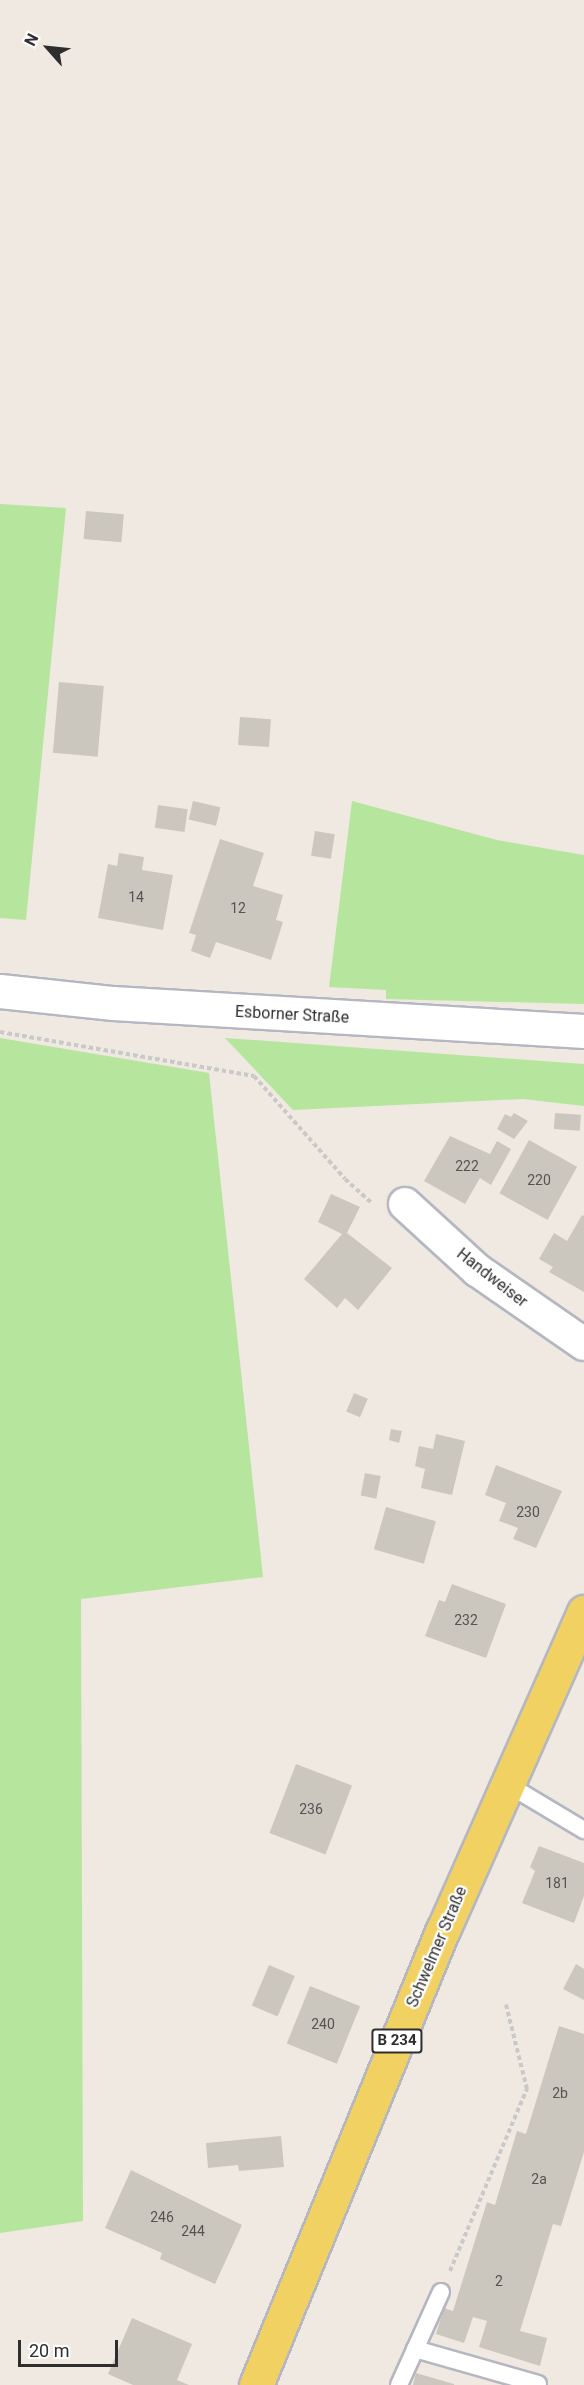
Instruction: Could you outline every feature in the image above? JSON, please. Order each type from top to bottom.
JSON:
[{"type":"main road","name":"Esborner Straße","points":[[0,991],[113,1003],[584,1031]]},
{"type":"main road","name":"Schwelmer Straße","points":[[256,2385],[507,1784],[584,1612]]},
{"type":"street","name":"Handweiser","points":[[405,1204],[477,1269],[584,1344]]},
{"type":"lane","points":[[507,1784],[584,1830]]},
{"type":"lane","points":[[399,2385],[441,2292]]},
{"type":"lane","points":[[415,2349],[538,2384]]},
{"type":"path","points":[[0,1032],[254,1076],[345,1179],[388,1217],[405,1204]]},
{"type":"path","points":[[441,2292],[527,2089],[506,2005]]},
{"type":"green space","points":[[0,504],[66,508],[26,920],[0,918]]},
{"type":"green space","points":[[352,801],[497,840],[584,855],[584,1004],[386,999],[386,990],[329,987]]},
{"type":"green space","points":[[0,1038],[209,1073],[263,1577],[81,1599],[83,2221],[0,2233]]},
{"type":"green space","points":[[225,1038],[584,1064],[584,1106],[523,1099],[293,1110]]},
{"type":"building","points":[[86,511],[124,514],[121,542],[84,539]]},
{"type":"building","points":[[59,682],[104,686],[98,757],[53,753]]},
{"type":"building","points":[[240,717],[271,719],[269,747],[238,745]]},
{"type":"building","points":[[193,801],[220,807],[216,826],[189,820]]},
{"type":"building","points":[[158,805],[188,809],[185,832],[155,828]]},
{"type":"building","points":[[315,831],[335,834],[331,859],[311,856]]},
{"type":"building","points":[[220,839],[264,853],[253,886],[283,895],[276,920],[283,922],[271,960],[216,942],[210,958],[191,951],[196,935],[189,933]]},
{"type":"building","points":[[119,853],[144,857],[142,870],[173,875],[163,930],[98,918],[108,864],[117,866]]},
{"type":"building","points":[[514,1113],[528,1121],[514,1139],[497,1129],[505,1114],[511,1117]]},
{"type":"building","points":[[555,1113],[581,1115],[580,1131],[554,1129]]},
{"type":"building","points":[[450,1136],[490,1154],[497,1141],[511,1149],[491,1185],[480,1178],[465,1204],[424,1181]]},
{"type":"building","points":[[529,1140],[577,1167],[548,1220],[499,1193]]},
{"type":"building","points":[[331,1194],[360,1207],[347,1233],[392,1268],[358,1310],[345,1298],[337,1308],[304,1279],[342,1234],[318,1222]]},
{"type":"building","points":[[582,1215],[584,1216],[584,1292],[549,1272],[553,1267],[539,1259],[554,1233],[567,1241]]},
{"type":"building","points":[[354,1393],[368,1399],[360,1417],[346,1411]]},
{"type":"building","points":[[391,1429],[402,1431],[399,1443],[389,1440]]},
{"type":"building","points":[[436,1434],[465,1441],[452,1495],[421,1488],[425,1469],[415,1466],[419,1446],[433,1449]]},
{"type":"building","points":[[496,1465],[562,1491],[536,1548],[513,1539],[518,1528],[499,1521],[506,1503],[485,1495]]},
{"type":"building","points":[[365,1473],[381,1476],[376,1499],[361,1496]]},
{"type":"building","points":[[386,1507],[436,1521],[424,1564],[374,1549]]},
{"type":"building","points":[[452,1584],[506,1604],[486,1658],[425,1636],[439,1600],[445,1602]]},
{"type":"building","points":[[296,1764],[352,1786],[325,1855],[269,1833]]},
{"type":"building","points":[[539,1846],[584,1863],[584,1896],[574,1923],[522,1903],[535,1871],[530,1867]]},
{"type":"building","points":[[576,1964],[584,1969],[584,2000],[563,1989]]},
{"type":"building","points":[[269,1965],[295,1976],[278,2016],[252,2006]]},
{"type":"building","points":[[310,1986],[360,2006],[337,2064],[287,2043]]},
{"type":"building","points":[[559,2026],[584,2034],[584,2152],[561,2226],[553,2224],[520,2331],[547,2338],[540,2366],[479,2347],[487,2321],[473,2317],[464,2343],[436,2334],[444,2308],[453,2311],[487,2202],[495,2205],[517,2131],[526,2134]]},
{"type":"building","points":[[281,2136],[284,2167],[239,2171],[238,2165],[208,2168],[206,2143]]},
{"type":"building","points":[[131,2170],[242,2225],[215,2284],[160,2259],[162,2253],[105,2228]]},
{"type":"building","points":[[132,2318],[192,2344],[177,2380],[189,2385],[133,2385],[108,2374]]},
{"type":"building","points":[[416,2373],[454,2384],[454,2385],[413,2385]]}]
